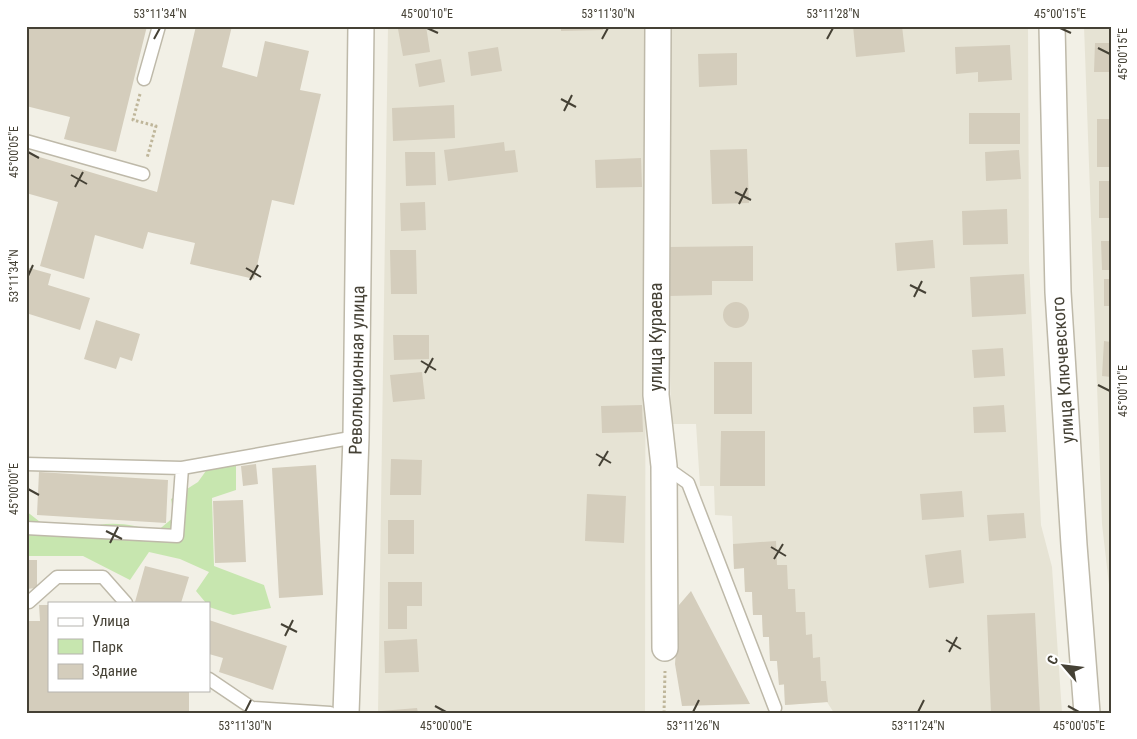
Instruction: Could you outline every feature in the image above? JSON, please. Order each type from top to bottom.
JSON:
[{"type":"street","name":"Революционная улица","points":[[346,713],[356,437],[361,26]]},
{"type":"street","name":"улица Кураева","points":[[658,26],[656,395],[664,466],[665,648]]},
{"type":"street","name":"улица Ключевского","points":[[1052,26],[1058,292],[1087,713]]},
{"type":"lane","points":[[144,79],[159,26]]},
{"type":"lane","points":[[26,141],[143,174]]},
{"type":"lane","points":[[26,464],[182,468],[356,437]]},
{"type":"lane","points":[[664,466],[688,483],[775,708]]},
{"type":"lane","points":[[26,528],[177,536],[182,468]]},
{"type":"lane","points":[[26,602],[29,602],[57,577],[102,577],[125,602]]},
{"type":"lane","points":[[210,680],[248,710],[330,713]]},
{"type":"path","points":[[143,174],[156,126],[133,120],[144,79]]},
{"type":"path","points":[[664,713],[665,648]]},
{"type":"shaded area","points":[[388,26],[646,26],[645,713],[378,713]]},
{"type":"shaded area","points":[[671,26],[1028,26],[1029,261],[1041,525],[1052,567],[1062,713],[834,713],[827,702],[785,705],[784,685],[779,685],[777,661],[770,661],[769,637],[763,637],[762,615],[753,615],[752,592],[745,592],[744,568],[734,569],[732,516],[715,515],[714,486],[700,486],[696,424],[671,424],[668,247]]},
{"type":"shaded area","points":[[1084,26],[1111,26],[1111,602],[1102,524]]},
{"type":"green space","points":[[236,466],[236,490],[212,498],[214,566],[264,585],[271,608],[233,615],[210,607],[210,602],[205,602],[196,591],[209,572],[180,559],[149,552],[130,580],[83,556],[26,556],[26,511],[44,525],[70,523],[84,529],[93,526],[120,524],[156,532],[174,517],[171,499],[198,482],[208,468]]},
{"type":"building","points":[[26,26],[147,26],[116,152],[64,139],[70,117],[26,106]]},
{"type":"building","points":[[196,26],[232,26],[222,67],[257,77],[265,41],[309,51],[300,90],[321,94],[294,205],[272,200],[254,279],[190,264],[195,243],[148,232],[143,249],[95,235],[84,279],[40,266],[58,202],[26,193],[26,153],[157,192]]},
{"type":"building","points":[[411,26],[426,26],[430,52],[403,56],[398,29]]},
{"type":"building","points":[[561,26],[603,26],[603,30],[561,31]]},
{"type":"building","points":[[853,26],[902,26],[905,52],[856,57]]},
{"type":"building","points":[[1095,43],[1111,43],[1111,72],[1094,72]]},
{"type":"building","points":[[1010,45],[1012,80],[978,82],[978,72],[956,74],[955,47]]},
{"type":"building","points":[[498,47],[502,71],[471,76],[468,52]]},
{"type":"building","points":[[737,53],[737,85],[699,87],[698,54]]},
{"type":"building","points":[[441,59],[445,82],[419,87],[415,64]]},
{"type":"building","points":[[454,105],[455,138],[393,141],[392,108]]},
{"type":"building","points":[[969,113],[1020,113],[1020,144],[969,144]]},
{"type":"building","points":[[1097,119],[1111,119],[1111,167],[1097,167]]},
{"type":"building","points":[[504,142],[505,151],[515,150],[518,172],[448,181],[444,150]]},
{"type":"building","points":[[747,149],[749,203],[712,204],[710,150]]},
{"type":"building","points":[[1019,150],[1021,179],[986,181],[985,152]]},
{"type":"building","points":[[405,152],[435,152],[436,185],[406,186]]},
{"type":"building","points":[[641,158],[642,187],[596,188],[595,160]]},
{"type":"building","points":[[1099,181],[1111,181],[1111,218],[1099,218]]},
{"type":"building","points":[[425,202],[426,230],[401,231],[400,203]]},
{"type":"building","points":[[1007,209],[1008,244],[963,245],[962,211]]},
{"type":"building","points":[[933,240],[935,268],[897,271],[895,243]]},
{"type":"building","points":[[1101,241],[1111,241],[1111,270],[1102,270]]},
{"type":"building","points":[[753,246],[753,281],[712,281],[712,295],[669,296],[668,247]]},
{"type":"building","points":[[390,250],[416,250],[417,294],[391,294]]},
{"type":"building","points":[[26,267],[51,274],[48,285],[90,298],[80,330],[26,313]]},
{"type":"building","points":[[1024,274],[1026,314],[972,317],[970,277]]},
{"type":"building","points":[[1104,279],[1111,279],[1111,306],[1104,306]]},
{"type":"building","points":[[736,302],[745,306],[749,315],[745,324],[736,328],[727,324],[723,315],[727,306]]},
{"type":"building","points":[[96,320],[140,334],[132,361],[120,357],[116,369],[84,359]]},
{"type":"building","points":[[393,335],[429,335],[429,359],[394,360]]},
{"type":"building","points":[[1104,341],[1111,342],[1111,377],[1102,376]]},
{"type":"building","points":[[1003,348],[1005,376],[974,378],[972,350]]},
{"type":"building","points":[[714,362],[752,362],[752,414],[714,414]]},
{"type":"building","points":[[422,372],[425,399],[393,402],[390,375]]},
{"type":"building","points":[[642,405],[643,432],[602,433],[601,406]]},
{"type":"building","points":[[1004,405],[1006,432],[974,433],[973,407]]},
{"type":"building","points":[[721,431],[765,431],[765,486],[720,486]]},
{"type":"building","points":[[391,459],[422,460],[421,495],[390,495]]},
{"type":"building","points":[[256,464],[258,484],[243,486],[241,466]]},
{"type":"building","points":[[316,465],[323,595],[279,598],[272,468]]},
{"type":"building","points":[[39,472],[168,480],[166,523],[37,515]]},
{"type":"building","points":[[962,491],[964,517],[922,520],[920,494]]},
{"type":"building","points":[[587,494],[626,496],[624,543],[585,541]]},
{"type":"building","points":[[243,500],[246,562],[215,563],[213,501]]},
{"type":"building","points":[[1024,513],[1026,538],[989,541],[987,515]]},
{"type":"building","points":[[388,520],[414,520],[414,554],[388,554]]},
{"type":"building","points":[[776,541],[777,565],[787,565],[788,589],[795,589],[796,612],[805,612],[806,635],[812,634],[813,658],[820,657],[821,681],[826,681],[828,702],[785,705],[784,684],[779,685],[777,661],[770,661],[769,637],[763,637],[762,615],[753,615],[752,592],[745,592],[744,568],[734,569],[733,544]]},
{"type":"building","points":[[961,550],[964,583],[929,588],[925,555]]},
{"type":"building","points":[[26,560],[37,560],[37,588],[26,589]]},
{"type":"building","points":[[145,566],[189,577],[181,602],[135,602]]},
{"type":"building","points":[[388,582],[422,582],[422,606],[407,606],[407,629],[388,629]]},
{"type":"building","points":[[691,591],[750,704],[682,706],[675,664],[679,605]]},
{"type":"building","points":[[39,605],[48,605],[48,692],[189,692],[189,713],[26,713],[26,621],[40,621]]},
{"type":"building","points":[[1035,613],[1040,713],[991,713],[987,615]]},
{"type":"building","points":[[210,620],[287,646],[273,690],[219,672],[223,658],[210,654]]},
{"type":"building","points":[[417,639],[419,672],[385,673],[384,641]]},
{"type":"building","points":[[417,708],[418,713],[381,713],[381,711]]}]
